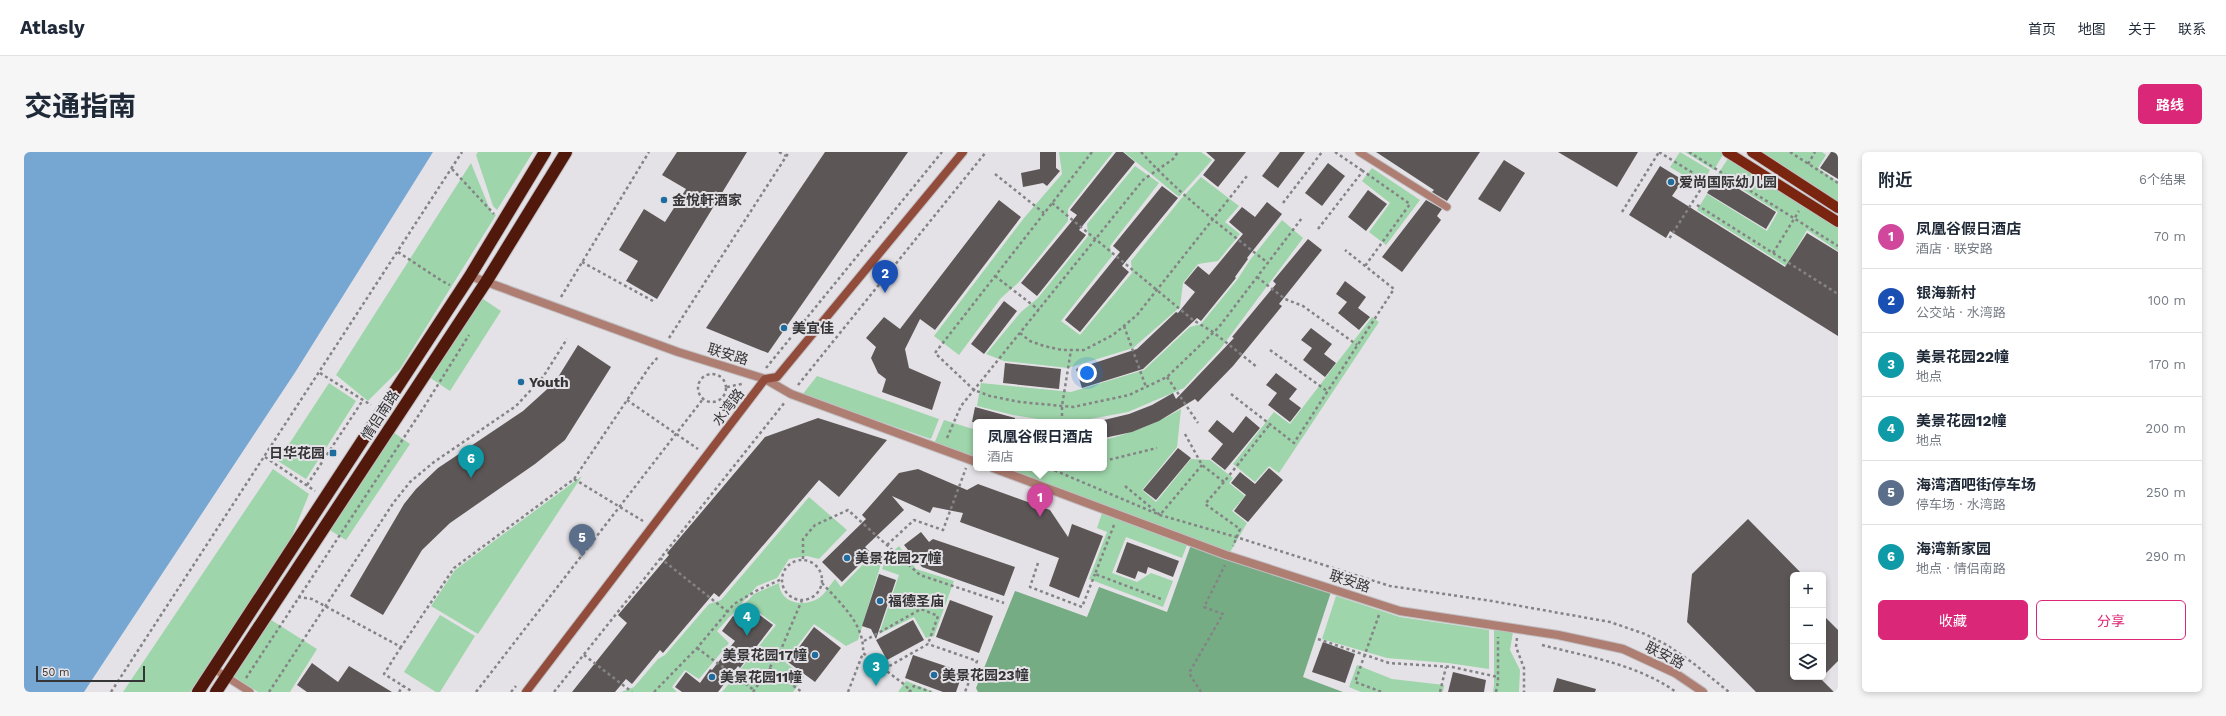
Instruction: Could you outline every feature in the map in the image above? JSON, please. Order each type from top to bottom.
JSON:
[{"type":"highway","name":"情侣南路","points":[[198,692],[470,276],[545,152]]},
{"type":"highway","name":"情侣南路","points":[[216,692],[486,282],[566,152]]},
{"type":"main road","points":[[1728,152],[1838,222]]},
{"type":"main road","points":[[1752,152],[1838,208]]},
{"type":"street","name":"水湾路","points":[[526,692],[765,379],[777,377],[963,152]]},
{"type":"street","name":"联安路","points":[[470,276],[765,379],[791,394],[972,460]]},
{"type":"street","name":"联安路","points":[[1001,471],[1229,556],[1400,611],[1558,635],[1623,649],[1675,673],[1703,692]]},
{"type":"lane","points":[[1359,152],[1447,207]]},
{"type":"lane","points":[[214,669],[250,692]]},
{"type":"path","points":[[111,692],[266,457],[462,152]]},
{"type":"path","points":[[561,298],[649,152]]},
{"type":"path","points":[[779,152],[786,156]]},
{"type":"path","points":[[413,692],[384,674],[454,568],[574,479],[650,366],[667,344],[789,152]]},
{"type":"path","points":[[554,692],[986,152]]},
{"type":"path","points":[[1092,152],[935,353],[974,390],[990,396],[1020,402],[1073,407],[1129,395],[1166,377],[1214,332],[1302,218]]},
{"type":"path","points":[[1141,152],[1157,170],[1212,220],[1268,263]]},
{"type":"path","points":[[947,438],[961,406],[1143,180],[1173,159],[1178,152]]},
{"type":"path","points":[[1283,203],[1322,152]]},
{"type":"path","points":[[1335,152],[1410,204],[1365,266]]},
{"type":"path","points":[[1622,212],[1659,152],[1706,181],[1669,239]]},
{"type":"path","points":[[1688,152],[1838,246]]},
{"type":"path","points":[[1790,152],[1838,183]]},
{"type":"path","points":[[1808,164],[1815,152]]},
{"type":"path","points":[[452,169],[489,211],[504,220]]},
{"type":"path","points":[[1318,229],[1362,171]]},
{"type":"path","points":[[995,174],[1044,213]]},
{"type":"path","points":[[1020,333],[1030,341],[1044,346],[1071,350],[1084,350],[1113,335],[1137,315],[1247,176]]},
{"type":"path","points":[[1773,253],[1805,201]]},
{"type":"path","points":[[1052,203],[1193,320],[1214,332],[1257,366]]},
{"type":"path","points":[[1698,205],[1838,294]]},
{"type":"path","points":[[1231,394],[1294,443],[1394,288],[1345,250]]},
{"type":"path","points":[[398,252],[442,282],[461,289]]},
{"type":"path","points":[[582,262],[652,301]]},
{"type":"path","points":[[995,276],[1039,310]]},
{"type":"path","points":[[1256,277],[1285,299],[1303,306],[1357,345]]},
{"type":"path","points":[[1124,326],[1146,387]]},
{"type":"path","points":[[241,686],[424,407],[470,334]]},
{"type":"path","points":[[269,692],[394,502],[410,482],[434,462],[516,406],[543,377],[567,339]]},
{"type":"path","points":[[1062,419],[1062,406],[1071,350]]},
{"type":"path","points":[[1270,350],[1327,392]]},
{"type":"path","points":[[320,373],[381,411]]},
{"type":"path","points":[[706,374],[720,376],[726,387],[724,396],[716,402],[703,399],[698,391],[699,381],[706,374]]},
{"type":"path","points":[[1166,377],[1198,423]]},
{"type":"path","points":[[476,692],[703,399]]},
{"type":"path","points":[[307,485],[363,400]]},
{"type":"path","points":[[627,400],[698,450]]},
{"type":"path","points":[[1201,692],[1189,674],[1223,614],[1204,607],[1229,556],[1240,529],[1205,504],[1270,424]]},
{"type":"path","points":[[1185,434],[1202,465],[1224,482]]},
{"type":"path","points":[[1107,460],[1157,448]]},
{"type":"path","points":[[266,457],[326,498]]},
{"type":"path","points":[[887,545],[914,520],[943,530],[972,460]]},
{"type":"path","points":[[1160,515],[1202,465]]},
{"type":"path","points":[[1056,471],[1160,515],[1236,537],[1390,586],[1492,600],[1610,622],[1645,634],[1667,645],[1693,663],[1729,692]]},
{"type":"path","points":[[574,479],[643,521]]},
{"type":"path","points":[[1126,486],[1160,515]]},
{"type":"path","points":[[803,559],[803,538],[815,525],[848,510],[920,575],[1004,603]]},
{"type":"path","points":[[1038,563],[1030,587],[1082,607],[1118,514]]},
{"type":"path","points":[[660,558],[728,612]]},
{"type":"path","points":[[803,559],[816,564],[822,576],[822,583],[815,595],[802,600],[790,596],[782,586],[782,579],[786,567],[791,563],[803,559]]},
{"type":"path","points":[[1095,574],[1161,599]]},
{"type":"path","points":[[654,692],[697,648],[734,604],[756,591],[782,579]]},
{"type":"path","points":[[822,583],[850,614],[864,640],[862,653],[848,692]]},
{"type":"path","points":[[280,595],[312,599],[402,647]]},
{"type":"path","points":[[697,648],[754,691],[779,654],[802,600]]},
{"type":"path","points":[[1382,605],[1355,682],[1382,692]]},
{"type":"path","points":[[864,640],[921,609],[938,616],[928,644],[884,669]]},
{"type":"path","points":[[1496,692],[1498,677],[1498,626]]},
{"type":"path","points":[[1519,629],[1516,647],[1524,668],[1524,692]]},
{"type":"path","points":[[1318,639],[1389,663],[1446,667],[1498,677]]},
{"type":"path","points":[[928,644],[977,661],[965,692]]},
{"type":"path","points":[[862,653],[884,669],[910,692],[914,686],[931,692]]},
{"type":"path","points":[[584,655],[632,692]]},
{"type":"path","points":[[1440,692],[1446,667]]},
{"type":"path","points":[[769,668],[802,692]]},
{"type":"path","points":[[399,692],[403,686]]},
{"type":"green space","points":[[478,152],[533,152],[497,210],[493,206],[476,155]]},
{"type":"green space","points":[[1059,152],[1113,152],[1068,209],[1068,221],[1019,282],[1001,298],[959,355],[934,336],[1024,218],[1062,174]]},
{"type":"green space","points":[[1124,152],[1201,152],[1212,160],[1179,197]]},
{"type":"green space","points":[[1680,152],[1710,170],[1701,186],[1670,167]]},
{"type":"green space","points":[[1685,152],[1722,152],[1724,153],[1714,170]]},
{"type":"green space","points":[[1756,152],[1822,152],[1826,155],[1818,168],[1838,182],[1838,206]]},
{"type":"green space","points":[[1729,157],[1838,226],[1838,251],[1807,230],[1786,266],[1697,210],[1707,194],[1767,231],[1778,212],[1718,174]]},
{"type":"green space","points":[[471,163],[491,212],[496,215],[400,369],[368,401],[336,375]]},
{"type":"green space","points":[[1135,166],[1159,183],[1110,246],[1112,256],[1061,321],[1080,335],[1132,273],[1131,261],[1180,200],[1201,177],[1239,206],[1225,222],[1240,234],[1218,261],[1198,264],[1183,283],[1180,307],[1133,348],[1068,368],[1004,361],[986,354],[1021,312],[1038,298],[1088,236],[1087,224]]},
{"type":"green space","points":[[1372,168],[1420,200],[1386,245],[1369,232],[1390,203],[1362,181]]},
{"type":"green space","points":[[1282,220],[1303,238],[1221,348],[1184,388],[1128,412],[1090,419],[1038,419],[1013,415],[977,406],[981,383],[1071,392],[1144,370],[1190,327],[1201,324],[1237,280],[1250,260]]},
{"type":"green space","points":[[480,297],[501,311],[450,391],[429,377]]},
{"type":"green space","points":[[1372,317],[1379,322],[1279,473],[1269,466],[1255,482],[1233,464],[1274,412],[1290,424]]},
{"type":"green space","points":[[817,376],[939,419],[931,439],[802,395]]},
{"type":"green space","points":[[329,383],[356,401],[306,479],[278,461]]},
{"type":"green space","points":[[1181,409],[1177,447],[1142,490],[1156,502],[1191,459],[1210,460],[1233,478],[1229,483],[1245,496],[1232,511],[1247,523],[1229,554],[1006,471],[1107,471],[1107,439],[1144,428]]},
{"type":"green space","points":[[944,420],[973,429],[973,459],[934,444]]},
{"type":"green space","points":[[393,432],[410,444],[346,540],[328,529]]},
{"type":"green space","points":[[273,469],[309,494],[290,541],[190,692],[123,692]]},
{"type":"green space","points":[[582,476],[478,634],[431,606],[455,570]]},
{"type":"green space","points":[[809,497],[847,530],[819,559],[807,556],[789,559],[777,578],[757,586],[717,631],[729,643],[699,679],[685,670],[672,687],[677,692],[621,692],[634,687],[658,659],[665,655],[709,604],[721,600]]},
{"type":"green space","points":[[1102,513],[1187,545],[1182,558],[1126,537],[1112,573],[1137,582],[1151,573],[1173,581],[1163,607],[1089,579],[1107,532],[1097,528]]},
{"type":"green space","points":[[1192,542],[1332,589],[1303,677],[1343,692],[978,692],[976,688],[1015,591],[1087,617],[1099,587],[1167,612]]},
{"type":"green space","points":[[899,546],[916,569],[954,581],[934,636],[926,638],[914,617],[879,634],[899,575],[882,569],[886,558]]},
{"type":"green space","points":[[877,550],[883,557],[858,640],[846,646],[814,624],[785,662],[804,677],[793,692],[722,692],[776,625],[757,611],[746,624],[734,615],[754,594],[779,583],[780,590],[783,595],[793,602],[806,603],[813,601],[823,594],[835,579],[841,587]]},
{"type":"green space","points":[[1336,596],[1400,617],[1489,630],[1489,669],[1448,663],[1387,658],[1322,639]]},
{"type":"green space","points":[[440,615],[475,636],[440,692],[436,692],[404,672]]},
{"type":"green space","points":[[268,618],[317,649],[290,692],[258,692],[231,675]]},
{"type":"green space","points":[[1494,629],[1513,632],[1510,650],[1520,670],[1519,692],[1493,692]]},
{"type":"green space","points":[[1357,665],[1392,679],[1444,685],[1443,692],[1361,692],[1349,687]]},
{"type":"green space","points":[[906,681],[934,692],[898,692]]},
{"type":"water","points":[[24,152],[433,152],[296,371],[84,692],[24,692]]},
{"type":"building","points":[[677,152],[747,152],[657,299],[626,281],[638,261],[619,250],[644,209],[665,222],[686,189],[662,175]]},
{"type":"building","points":[[825,152],[908,152],[768,353],[706,328]]},
{"type":"building","points":[[1040,152],[1056,152],[1056,168],[1060,171],[1047,186],[1043,183],[1023,187],[1021,173],[1040,169]]},
{"type":"building","points":[[1116,152],[1123,152],[1135,162],[1079,230],[1086,235],[1037,296],[1021,283],[1077,215],[1070,210]]},
{"type":"building","points":[[1206,152],[1246,152],[1218,187],[1203,175],[1215,160]]},
{"type":"building","points":[[1280,152],[1305,152],[1278,188],[1262,176]]},
{"type":"building","points":[[1376,152],[1480,152],[1447,201],[1432,192],[1434,190]]},
{"type":"building","points":[[1558,152],[1638,152],[1617,187]]},
{"type":"building","points":[[1831,152],[1838,152],[1838,179],[1820,168]]},
{"type":"building","points":[[1504,160],[1525,173],[1500,212],[1478,199]]},
{"type":"building","points":[[1328,163],[1345,176],[1322,206],[1305,193]]},
{"type":"building","points":[[1660,166],[1683,180],[1672,196],[1785,267],[1807,233],[1838,252],[1838,336],[1670,231],[1666,238],[1629,215]]},
{"type":"building","points":[[1718,176],[1776,212],[1766,229],[1707,193]]},
{"type":"building","points":[[1162,186],[1178,198],[1122,266],[1129,272],[1080,332],[1065,320],[1120,252],[1113,246]]},
{"type":"building","points":[[1368,190],[1387,204],[1366,231],[1348,217]]},
{"type":"building","points":[[999,200],[1021,217],[935,330],[920,319],[905,349],[909,368],[941,382],[932,410],[882,392],[886,379],[878,373],[871,358],[876,347],[866,338],[884,317],[900,329]]},
{"type":"building","points":[[1426,200],[1442,209],[1437,216],[1441,220],[1402,272],[1382,257]]},
{"type":"building","points":[[1267,202],[1282,214],[1247,258],[1248,259],[1235,277],[1236,278],[1201,321],[1197,318],[1143,369],[1082,388],[1076,369],[1137,349],[1176,312],[1178,313],[1195,292],[1184,283],[1198,266],[1209,275],[1243,234],[1229,222],[1242,207],[1255,217]]},
{"type":"building","points":[[1308,239],[1322,250],[1279,304],[1282,306],[1233,366],[1198,402],[1195,399],[1159,421],[1132,432],[1107,437],[1107,419],[1129,414],[1152,405],[1173,393],[1176,399],[1234,338],[1232,337],[1276,284],[1273,281]]},
{"type":"building","points":[[1345,281],[1366,297],[1358,308],[1370,317],[1359,330],[1338,313],[1347,302],[1336,294]]},
{"type":"building","points":[[1004,301],[1017,311],[984,354],[971,344]]},
{"type":"building","points":[[1311,328],[1332,344],[1324,354],[1336,363],[1325,377],[1303,360],[1312,348],[1301,340]]},
{"type":"building","points":[[578,345],[611,367],[565,440],[535,464],[450,523],[422,550],[383,615],[350,596],[404,504],[416,489],[438,468],[523,411],[555,382]]},
{"type":"building","points":[[1005,363],[1061,369],[1059,389],[1003,383]]},
{"type":"building","points":[[1276,373],[1297,389],[1289,399],[1301,408],[1290,422],[1268,405],[1277,393],[1266,385]]},
{"type":"building","points":[[975,407],[1015,418],[973,419],[972,422]]},
{"type":"building","points":[[1246,416],[1260,428],[1225,470],[1211,459],[1223,444],[1208,431],[1217,420],[1233,433]]},
{"type":"building","points":[[818,418],[887,440],[839,497],[819,480],[719,597],[714,593],[663,653],[660,650],[632,684],[626,679],[615,692],[572,692],[627,623],[618,615],[669,555],[667,553],[765,437]]},
{"type":"building","points":[[1178,448],[1191,458],[1156,500],[1143,490]]},
{"type":"building","points":[[1269,468],[1283,480],[1248,522],[1234,511],[1246,495],[1231,483],[1240,472],[1255,484]]},
{"type":"building","points":[[918,469],[967,490],[978,484],[1050,510],[1068,537],[1072,524],[1103,536],[1079,598],[1049,586],[1059,558],[960,522],[963,513],[933,507],[930,513],[892,496],[904,510],[865,547],[871,553],[842,582],[822,562],[866,519],[862,515],[899,473]]},
{"type":"building","points":[[1748,519],[1800,572],[1790,572],[1790,680],[1822,680],[1834,692],[1756,692],[1687,622],[1692,574]]},
{"type":"building","points":[[921,532],[929,542],[933,539],[1015,567],[1004,596],[922,567],[904,545]]},
{"type":"building","points":[[1127,542],[1179,561],[1173,577],[1148,567],[1146,574],[1138,571],[1135,579],[1116,572]]},
{"type":"building","name":"福德圣庙","points":[[879,574],[896,580],[876,639],[871,629],[862,626]]},
{"type":"building","points":[[950,600],[993,616],[979,653],[936,637]]},
{"type":"building","points":[[757,613],[773,625],[740,668],[738,666],[718,692],[682,692],[675,687],[686,672],[700,683],[710,669],[712,670],[735,641],[722,631],[733,616],[746,627]]},
{"type":"building","points":[[1826,618],[1838,630],[1838,661],[1826,673]]},
{"type":"building","points":[[913,620],[924,640],[887,660],[876,640]]},
{"type":"building","name":"美景花园17幢","points":[[814,627],[841,648],[815,682],[788,662]]},
{"type":"building","points":[[1323,642],[1355,654],[1345,683],[1312,672]]},
{"type":"building","name":"美景花园23幢","points":[[913,655],[963,672],[956,692],[943,692],[905,678]]},
{"type":"building","points":[[312,663],[338,682],[349,666],[392,692],[307,692],[297,685]]},
{"type":"building","points":[[1453,672],[1486,680],[1484,692],[1448,692]]},
{"type":"building","points":[[1557,678],[1596,689],[1595,692],[1553,692]]},
{"type":"place","name":"爱尚国际幼儿园","points":[[1671,182]]},
{"type":"place","name":"金悅軒酒家","points":[[664,200]]},
{"type":"place","name":"银海新村","points":[[885,293]]},
{"type":"place","name":"美宜佳","points":[[784,328]]},
{"type":"place","name":"Youth","points":[[521,382]]},
{"type":"place","name":"日华花园","points":[[333,453]]},
{"type":"place","name":"海湾新家园","points":[[471,478]]},
{"type":"place","name":"凤凰谷假日酒店","points":[[1040,517]]},
{"type":"place","name":"海湾酒吧街停车场","points":[[582,557]]},
{"type":"place","name":"美景花园27幢","points":[[847,558]]},
{"type":"place","name":"福德圣庙","points":[[880,601]]},
{"type":"place","name":"美景花园12幢","points":[[747,636]]},
{"type":"place","name":"美景花园17幢","points":[[815,655]]},
{"type":"place","name":"美景花园23幢","points":[[934,675]]},
{"type":"place","name":"美景花园11幢","points":[[712,677]]},
{"type":"place","name":"美景花园22幢","points":[[876,686]]}]
